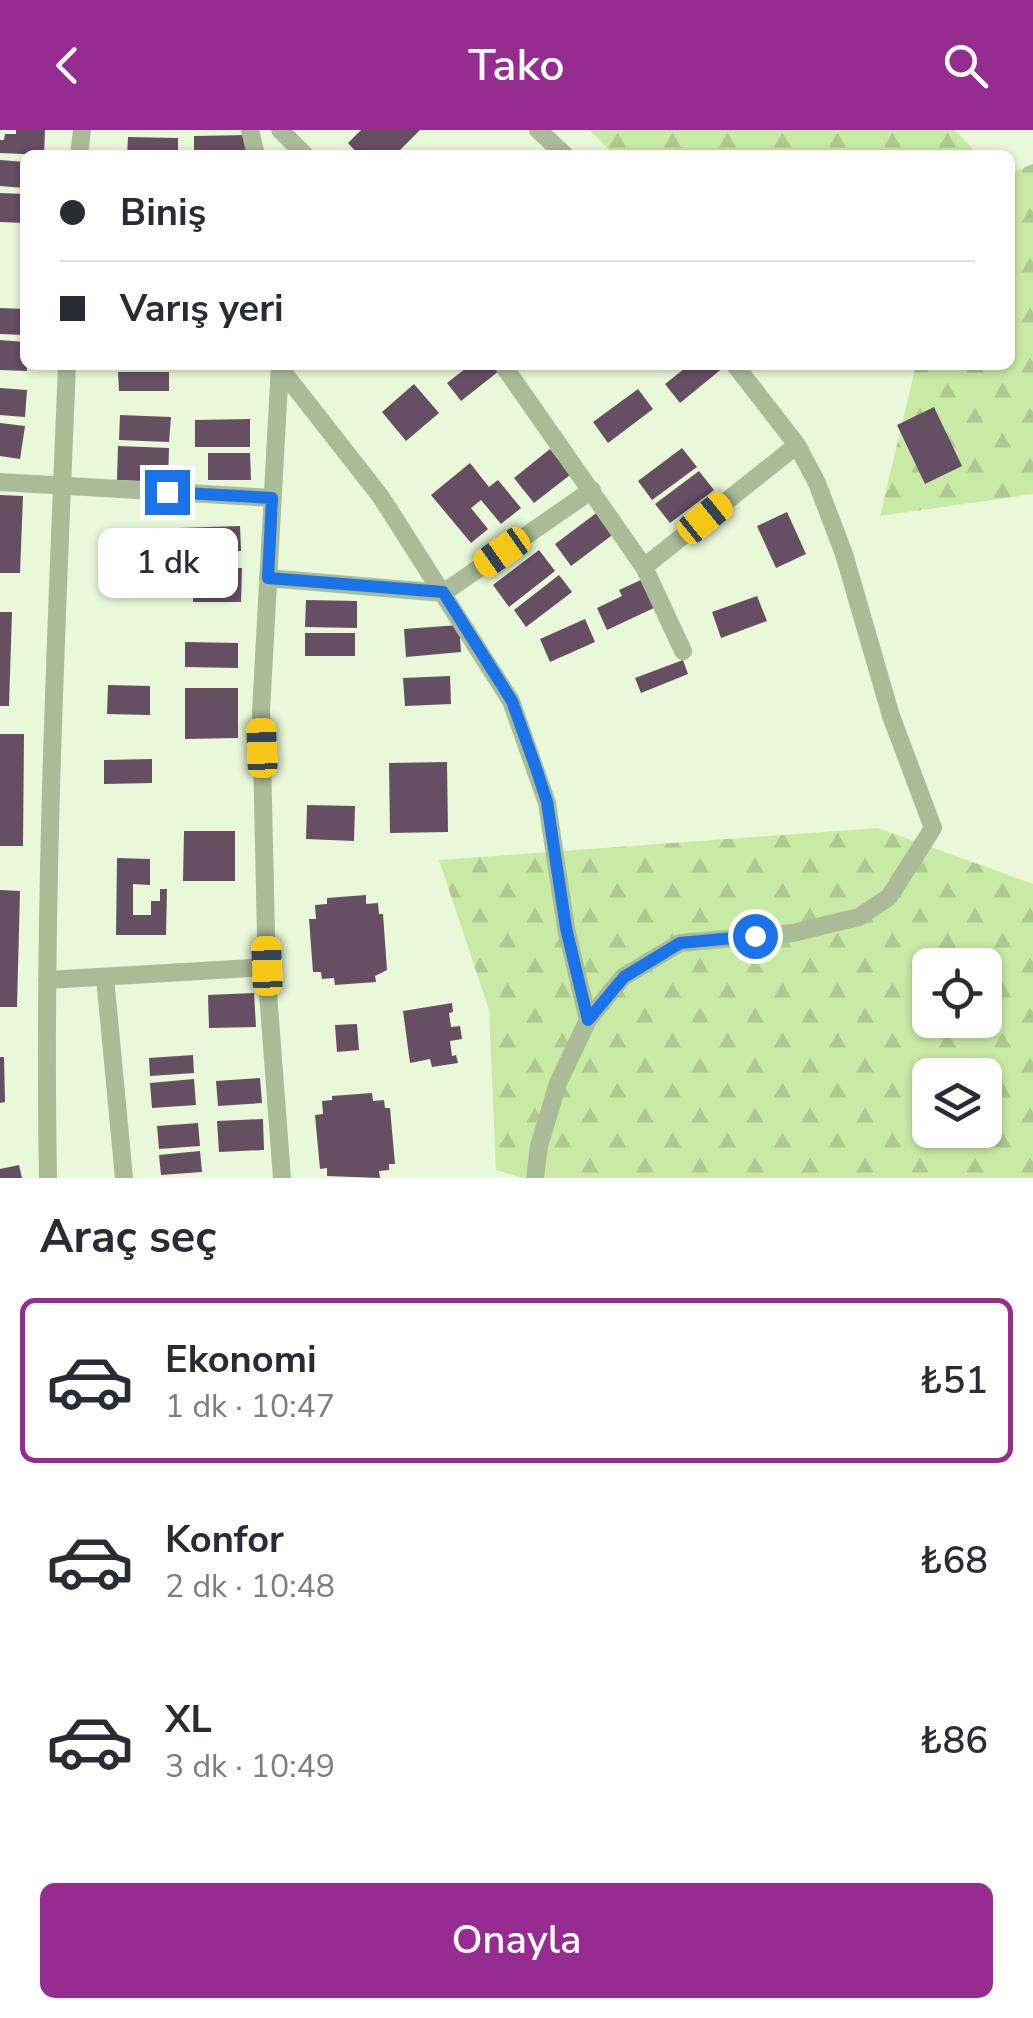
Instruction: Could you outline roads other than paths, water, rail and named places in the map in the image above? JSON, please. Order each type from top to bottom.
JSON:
[{"type":"street","points":[[280,130],[300,150]]},
{"type":"street","points":[[538,130],[560,150]]},
{"type":"street","points":[[48,1178],[47,980],[66,370]]},
{"type":"street","points":[[280,370],[261,711],[267,966],[282,1178]]},
{"type":"street","points":[[282,370],[381,498],[512,701],[547,802],[566,928],[588,1020]]},
{"type":"street","points":[[507,370],[644,567],[683,651]]},
{"type":"street","points":[[535,1178],[558,1083],[588,1020],[624,977],[680,943],[792,933],[859,916],[889,896],[933,828],[891,716],[844,554],[817,483],[797,445],[740,370]]},
{"type":"street","points":[[644,567],[797,445]]},
{"type":"street","points":[[0,482],[272,498]]},
{"type":"street","points":[[268,578],[443,592],[592,490]]},
{"type":"street","points":[[47,980],[267,966]]},
{"type":"street","points":[[105,977],[124,1178]]}]
